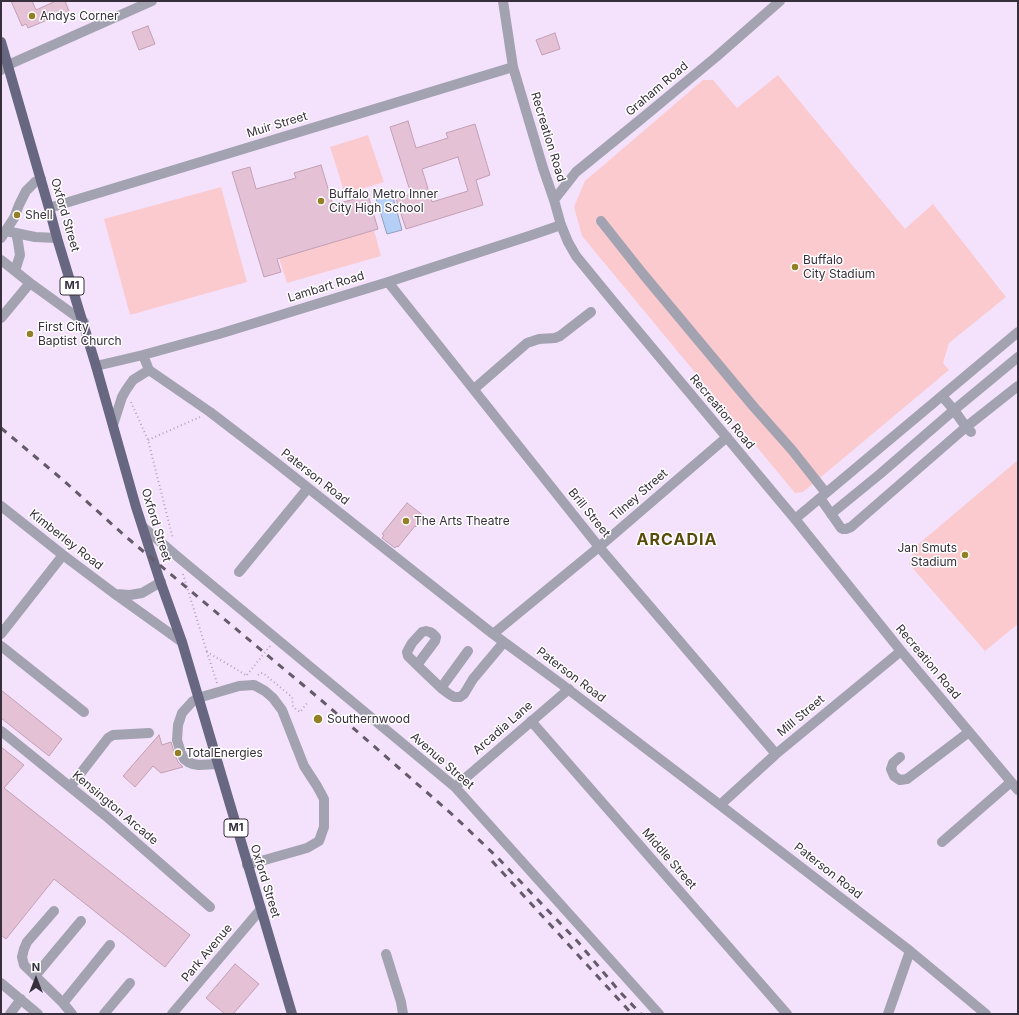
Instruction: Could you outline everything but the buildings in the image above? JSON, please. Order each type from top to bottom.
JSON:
[{"type":"main road","name":"Oxford Street","points":[[1,42],[4,67],[41,179],[57,238],[84,322],[144,530],[182,642],[292,1014]]},
{"type":"street","points":[[4,67],[152,1]]},
{"type":"street","name":"Recreation Road","points":[[503,1],[513,67],[561,225],[576,256],[1018,790]]},
{"type":"street","name":"Graham Road","points":[[554,200],[576,172],[711,62],[780,1]]},
{"type":"street","name":"Muir Street","points":[[49,208],[513,67]]},
{"type":"street","points":[[8,234],[26,191],[35,182],[41,179]]},
{"type":"street","points":[[600,221],[682,322],[792,450],[823,495],[832,514],[843,529],[851,527],[968,430],[1018,386]]},
{"type":"street","name":"Lambart Road","points":[[96,366],[219,334],[388,282],[561,225]]},
{"type":"street","points":[[8,234],[57,238]]},
{"type":"street","points":[[8,234],[18,242],[20,255],[14,271]]},
{"type":"street","points":[[1,260],[84,322]]},
{"type":"street","name":"Brill Street","points":[[388,282],[599,547],[776,754]]},
{"type":"street","points":[[1,318],[30,283]]},
{"type":"street","points":[[474,389],[527,343],[539,339],[555,338],[560,336],[591,312]]},
{"type":"street","points":[[795,519],[1018,332]]},
{"type":"street","points":[[113,425],[122,397],[126,390],[133,380],[149,370],[143,355]]},
{"type":"street","points":[[832,514],[1018,357]]},
{"type":"street","name":"Paterson Road","points":[[149,370],[210,412],[493,634],[569,690],[910,951],[986,1014]]},
{"type":"street","points":[[942,396],[968,430]]},
{"type":"street","name":"Tilney Street","points":[[493,634],[599,547],[727,437]]},
{"type":"street","points":[[239,572],[308,488]]},
{"type":"street","name":"Kimberley Road","points":[[1,506],[63,555],[182,642]]},
{"type":"street","name":"Avenue Street","points":[[144,530],[455,787],[659,1014]]},
{"type":"street","points":[[1,634],[63,555]]},
{"type":"street","points":[[115,594],[130,595],[142,593],[160,580]]},
{"type":"street","points":[[417,665],[449,694],[454,697],[460,697],[464,694],[473,679],[504,642]]},
{"type":"street","points":[[1,646],[84,712]]},
{"type":"street","name":"Mill Street","points":[[720,805],[776,754],[901,650]]},
{"type":"street","points":[[441,688],[468,651]]},
{"type":"street","points":[[218,764],[199,765],[193,764],[184,759],[178,746],[177,732],[182,713],[198,698],[240,686],[254,685],[265,691],[273,698],[282,710],[304,766],[324,799],[324,826],[319,840],[307,848],[247,865]]},
{"type":"street","name":"Arcadia Lane","points":[[455,787],[569,690]]},
{"type":"street","name":"Middle Street","points":[[531,722],[787,1014]]},
{"type":"street","name":"Kensington Arcade","points":[[1,731],[106,816],[210,907]]},
{"type":"street","points":[[900,757],[891,769],[894,776],[900,780],[907,779],[969,732]]},
{"type":"street","points":[[70,787],[108,738],[113,735],[148,733]]},
{"type":"street","points":[[942,842],[1011,782]]},
{"type":"street","name":"Park Avenue","points":[[172,1014],[261,909]]},
{"type":"street","points":[[54,912],[27,942],[22,957],[24,965],[63,1003],[72,1014]]},
{"type":"street","points":[[35,976],[82,921]]},
{"type":"street","points":[[63,1003],[110,945]]},
{"type":"street","points":[[888,1014],[910,951]]},
{"type":"street","points":[[386,954],[401,1002],[403,1014]]},
{"type":"street","points":[[1,983],[38,1014]]},
{"type":"street","points":[[104,1014],[130,983]]},
{"type":"street","points":[[10,1014],[21,999]]},
{"type":"path","points":[[126,390],[148,440],[183,576],[219,692]]},
{"type":"path","points":[[148,440],[210,412]]},
{"type":"path","points":[[206,652],[247,676],[272,644]]},
{"type":"path","points":[[304,707],[308,702]]},
{"type":"shaded area","name":"Buffalo City Stadium","points":[[778,75],[905,229],[933,204],[1006,297],[949,343],[943,363],[949,370],[803,492],[795,493],[582,236],[574,207],[585,181],[703,80],[713,80],[737,108]]},
{"type":"shaded area","points":[[368,135],[384,182],[345,194],[330,147]]},
{"type":"shaded area","points":[[221,187],[247,282],[130,315],[104,219]]},
{"type":"shaded area","points":[[374,230],[381,256],[287,283],[279,258]]},
{"type":"shaded area","name":"Jan Smuts Stadium","points":[[1018,460],[1018,624],[985,651],[909,564],[915,547]]},
{"type":"water","points":[[391,190],[402,230],[387,234],[375,195]]},
{"type":"railway","points":[[1,428],[63,480],[125,536],[321,700],[454,816],[498,858],[578,942],[620,992],[641,1014]]},
{"type":"railway","points":[[492,861],[632,1014]]},
{"type":"place","name":"Andys Corner","points":[[32,16]]},
{"type":"place","name":"Buffalo Metro Inner City High School","points":[[321,201]]},
{"type":"place","name":"Shell","points":[[17,215]]},
{"type":"place","name":"Buffalo City Stadium","points":[[795,267]]},
{"type":"place","name":"First City Baptist Church","points":[[30,334]]},
{"type":"place","name":"The Arts Theatre","points":[[406,521]]},
{"type":"place","name":"Jan Smuts Stadium","points":[[965,555]]},
{"type":"place","name":"Southernwood","points":[[318,719]]},
{"type":"place","name":"TotalEnergies","points":[[178,753]]},
{"type":"district","name":"ARCADIA","points":[[677,540]]}]
